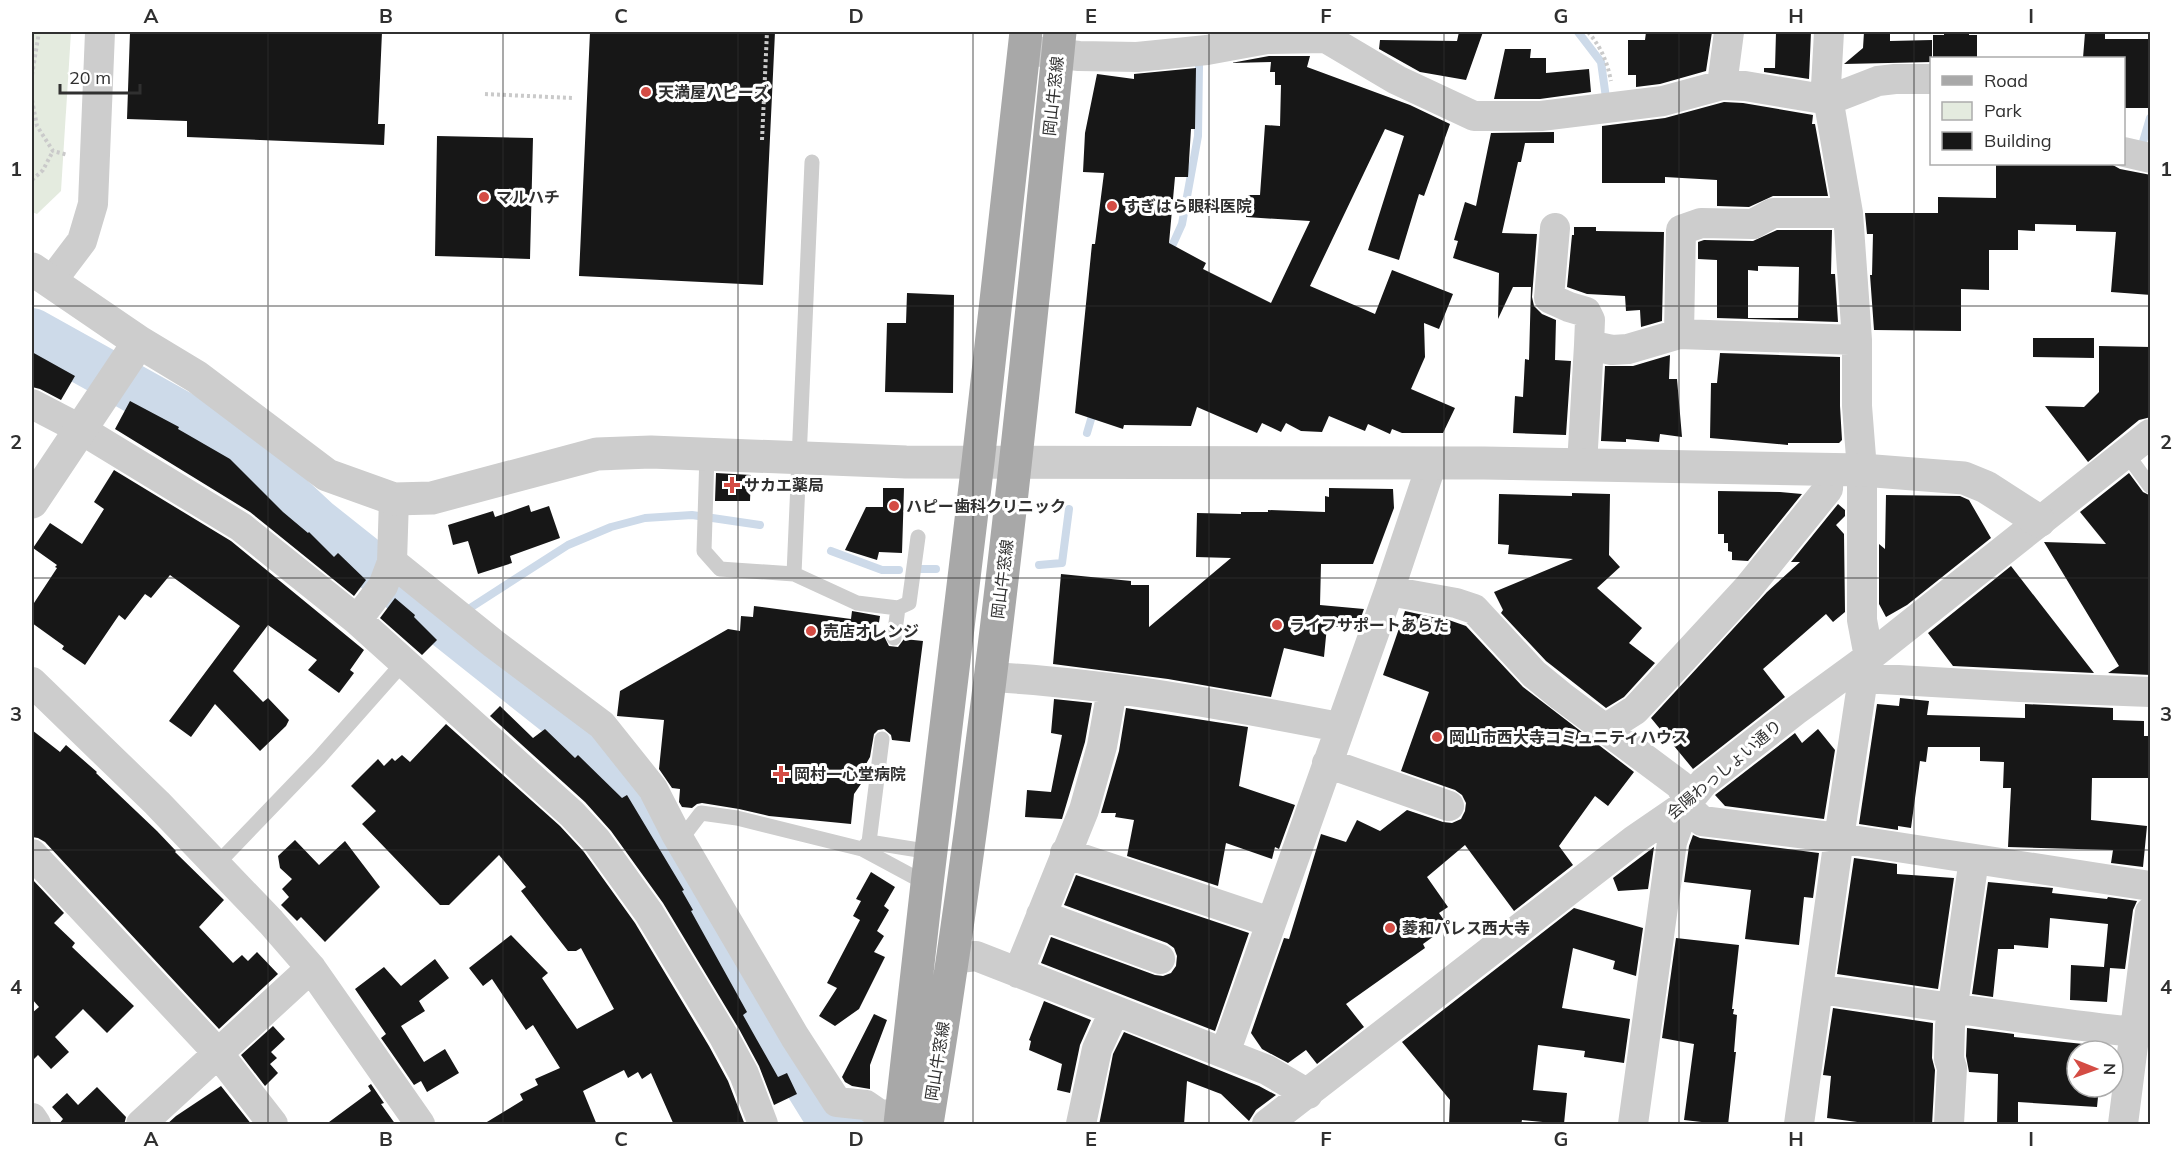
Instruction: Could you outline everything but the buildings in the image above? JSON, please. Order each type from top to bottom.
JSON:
[{"type":"main road","name":"岡山牛窓線","points":[[910,1122],[929,869],[1025,41]]},
{"type":"main road","name":"岡山牛窓線","points":[[910,1122],[940,1042],[964,873],[1016,463],[1059,42]]},
{"type":"main road","points":[[940,1042],[941,1125]]},
{"type":"street","points":[[100,32],[93,204],[82,241],[41,276],[133,350],[222,395],[327,475],[394,499],[432,498],[597,454],[651,452],[1016,463],[1432,463],[1862,470],[1964,478],[1986,487],[2039,521]]},
{"type":"street","points":[[1722,85],[1729,32]]},
{"type":"street","points":[[1799,1125],[1839,838],[1866,667],[1862,620],[1862,470],[1857,406],[1857,340],[1848,213],[1826,86],[1829,32]]},
{"type":"street","points":[[1025,41],[1059,42],[1090,57],[1138,44],[1208,50],[1267,39],[1326,38],[1397,80],[1474,116],[1541,116],[1663,101],[1722,85],[1828,100],[1878,81],[1930,79]]},
{"type":"street","points":[[2125,152],[2151,158]]},
{"type":"street","points":[[1679,334],[1681,230],[1701,223],[1753,224],[1773,213],[1848,213]]},
{"type":"street","points":[[1555,228],[1550,298],[1586,312],[1590,320],[1582,465]]},
{"type":"street","points":[[1589,345],[1620,350],[1679,334],[1857,340]]},
{"type":"street","points":[[32,502],[133,350]]},
{"type":"street","points":[[32,404],[80,429],[241,527],[357,620],[572,814],[597,841],[649,913],[724,1037],[744,1074],[764,1125]]},
{"type":"street","name":"会陽わっしょい通り","points":[[1267,1125],[1615,854],[1685,805],[1704,782],[1866,667],[2039,521],[2151,434]]},
{"type":"street","points":[[1225,1053],[1389,591],[1432,463]]},
{"type":"street","points":[[1605,729],[1635,710],[1748,588],[1828,489],[1829,469]]},
{"type":"street","points":[[357,620],[389,572],[394,499]]},
{"type":"street","points":[[389,572],[494,644],[602,725],[653,789],[676,834],[795,1037],[837,1102],[866,1105],[879,1114],[910,1122]]},
{"type":"street","points":[[1389,591],[1456,603],[1474,609],[1534,674],[1680,784],[1685,794],[1685,805],[1672,842],[1633,1125]]},
{"type":"street","points":[[1866,667],[2020,687],[2151,692]]},
{"type":"street","points":[[990,677],[1215,704],[1339,727]]},
{"type":"street","points":[[32,682],[158,803],[271,922],[311,968],[418,1124]]},
{"type":"street","points":[[1018,973],[1084,810],[1102,746],[1112,690]]},
{"type":"street","points":[[1327,764],[1449,806]]},
{"type":"street","points":[[1685,805],[1702,820],[1839,838],[2151,886]]},
{"type":"street","points":[[1065,853],[1270,922]]},
{"type":"street","points":[[32,854],[217,1052],[273,1125]]},
{"type":"street","points":[[1949,1125],[1952,1068],[1949,1059],[1950,1026],[1974,859]]},
{"type":"street","points":[[929,869],[964,873]]},
{"type":"street","points":[[2123,1125],[2140,1038],[2151,912]]},
{"type":"street","points":[[1041,915],[1160,959]]},
{"type":"street","points":[[952,958],[976,956],[1114,1012],[1267,1070],[1308,1094]]},
{"type":"street","points":[[141,1125],[217,1052],[311,968]]},
{"type":"street","points":[[1818,989],[1954,1007],[2140,1038]]},
{"type":"street","points":[[1081,1125],[1097,1049],[1114,1012]]},
{"type":"street","points":[[32,1118],[36,1125]]},
{"type":"lane","points":[[794,574],[812,162]]},
{"type":"lane","points":[[2126,453],[2151,486]]},
{"type":"lane","points":[[707,454],[704,551],[720,569],[794,574],[857,603],[898,608],[909,603],[918,537]]},
{"type":"lane","points":[[894,638],[898,608]]},
{"type":"lane","points":[[217,864],[319,758],[403,663]]},
{"type":"lane","points":[[866,846],[882,739]]},
{"type":"lane","points":[[676,834],[688,830],[700,813],[736,818],[866,846],[929,869]]},
{"type":"lane","points":[[866,846],[929,869]]},
{"type":"path","points":[[32,75],[39,32]]},
{"type":"path","points":[[762,140],[767,32]]},
{"type":"path","points":[[1587,32],[1598,44],[1608,63],[1614,107]]},
{"type":"path","points":[[484,94],[572,98]]},
{"type":"path","points":[[32,100],[38,126],[53,151],[74,156]]},
{"type":"path","points":[[32,180],[43,170],[53,151]]},
{"type":"green space","points":[[32,32],[71,32],[61,191],[37,214],[32,212]]},
{"type":"waterway","points":[[1578,32],[1601,62],[1606,98]]},
{"type":"waterway","points":[[1168,255],[1182,224],[1198,136],[1199,65]]},
{"type":"waterway","points":[[2140,152],[2150,118]]},
{"type":"waterway","points":[[32,332],[233,444],[317,522],[570,723],[642,797],[721,943],[823,1108],[836,1118],[855,1124]]},
{"type":"waterway","points":[[1087,433],[1094,409]]},
{"type":"waterway","points":[[1039,565],[1062,563],[1069,509]]},
{"type":"waterway","points":[[467,610],[568,545],[611,527],[645,518],[692,515],[760,525]]},
{"type":"waterway","points":[[831,551],[882,570],[899,570]]},
{"type":"waterway","points":[[921,569],[936,569]]},
{"type":"place","name":"天満屋ハピーズ","points":[[646,92]]},
{"type":"place","name":"マルハチ","points":[[484,197]]},
{"type":"place","name":"すぎはら眼科医院","points":[[1112,206]]},
{"type":"place","name":"サカエ薬局","points":[[732,485]]},
{"type":"place","name":"ハピー歯科クリニック","points":[[894,506]]},
{"type":"place","name":"ライフサポートあらた","points":[[1277,625]]},
{"type":"place","name":"売店オレンジ","points":[[811,631]]},
{"type":"place","name":"岡山市西大寺コミュニティハウス","points":[[1437,737]]},
{"type":"place","name":"岡村一心堂病院","points":[[781,774]]},
{"type":"place","name":"菱和パレス西大寺","points":[[1390,928]]}]
